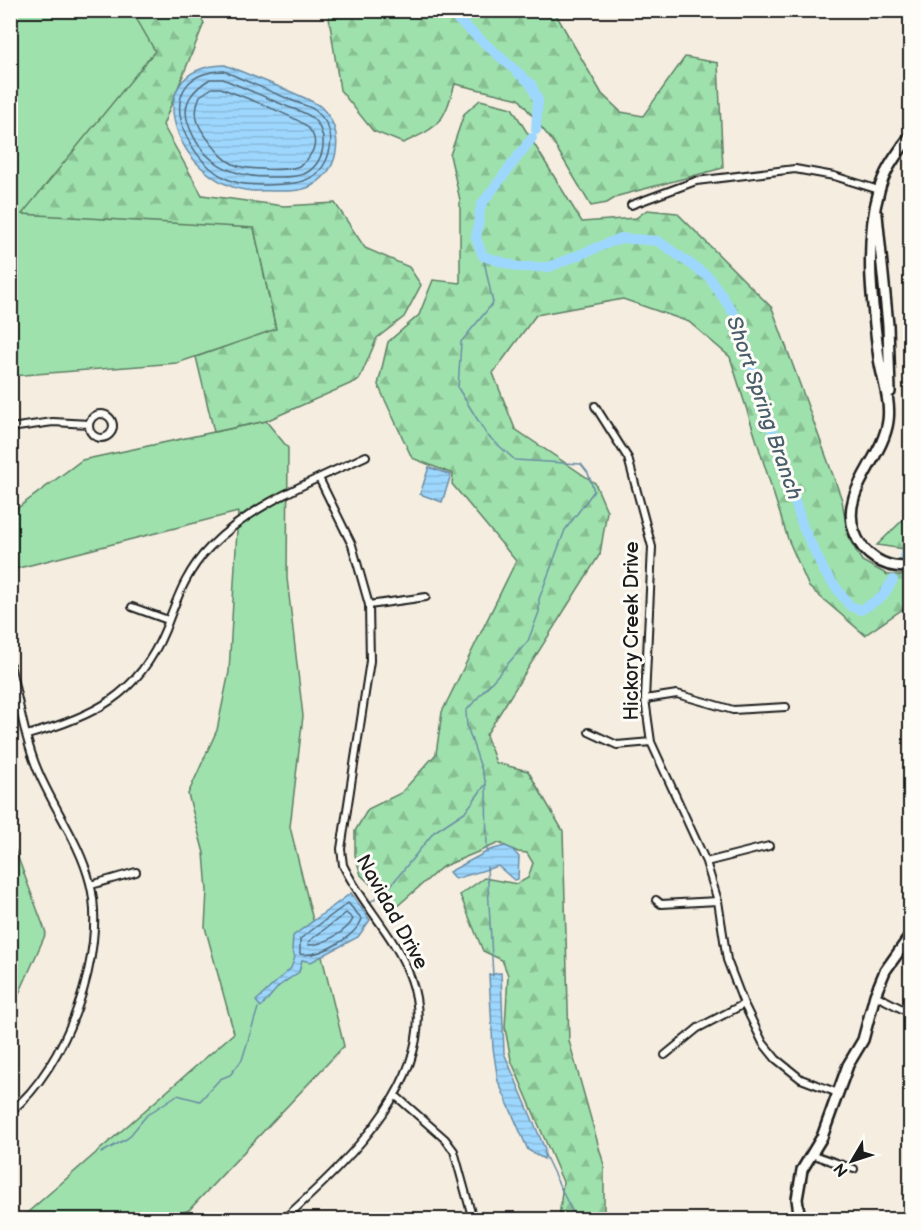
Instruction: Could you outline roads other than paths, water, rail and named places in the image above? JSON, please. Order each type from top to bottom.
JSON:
[{"type":"street","points":[[910,136],[887,171],[879,190],[871,233],[877,267],[880,359],[889,418],[881,448],[855,493],[851,517],[857,540],[870,555],[888,565],[910,566]]},
{"type":"street","points":[[631,205],[696,181],[795,169],[834,176],[879,190]]},
{"type":"street","name":"Hickory Creek Drive","points":[[595,406],[628,458],[652,547],[645,699],[651,742],[706,862],[718,901],[727,960],[744,1004],[763,1043],[776,1059],[801,1078],[838,1093]]},
{"type":"street","points":[[104,414],[112,422],[112,430],[104,438],[96,437],[90,432],[89,424],[93,417],[104,414]]},
{"type":"street","points":[[10,428],[53,422],[89,424]]},
{"type":"street","points":[[27,735],[84,718],[121,694],[151,658],[185,579],[220,537],[284,494],[366,456]]},
{"type":"street","name":"Navidad Drive","points":[[283,1220],[333,1173],[396,1096],[411,1059],[416,1012],[411,979],[389,936],[349,877],[341,849],[370,661],[369,605],[352,545],[319,478]]},
{"type":"street","points":[[369,605],[426,597]]},
{"type":"street","points":[[132,607],[168,620]]},
{"type":"street","points":[[10,665],[27,735],[44,785],[79,852],[91,885],[92,941],[83,990],[53,1063],[35,1088],[10,1112]]},
{"type":"street","points":[[645,699],[677,694],[733,710],[786,707]]},
{"type":"street","points":[[589,732],[617,745],[651,742]]},
{"type":"street","points":[[706,862],[769,846]]},
{"type":"street","points":[[91,885],[136,872]]},
{"type":"street","points":[[656,900],[661,904],[718,901]]},
{"type":"street","points":[[800,1220],[798,1186],[802,1170],[831,1117],[848,1065],[863,1040],[875,995],[885,971],[910,936]]},
{"type":"street","points":[[875,995],[910,1013]]},
{"type":"street","points":[[665,1055],[698,1028],[744,1004]]},
{"type":"street","points":[[396,1096],[445,1139],[454,1151],[473,1220]]},
{"type":"street","points":[[811,1154],[854,1169]]},
{"type":"water","points":[[225,65],[291,91],[321,107],[334,126],[336,137],[334,158],[323,177],[307,188],[294,191],[259,191],[231,186],[207,172],[188,153],[177,130],[173,106],[179,86],[196,71]]},
{"type":"water","points":[[429,467],[451,475],[442,502],[420,494]]},
{"type":"water","points":[[505,846],[512,849],[519,857],[518,879],[514,880],[498,866],[455,879],[449,872],[490,850]]},
{"type":"water","points":[[351,893],[370,920],[358,937],[311,962],[302,960],[299,972],[279,986],[261,1007],[256,1001],[291,968],[295,957],[292,950],[293,936]]},
{"type":"water","points":[[501,973],[504,1053],[545,1149],[544,1159],[528,1150],[498,1081],[493,1048],[489,975]]},
{"type":"waterway","name":"Short Spring Branch","points":[[447,10],[531,84],[538,100],[536,130]]},
{"type":"waterway","name":"Short Spring Branch","points":[[532,138],[481,205],[476,238],[483,256],[518,267],[549,267],[621,238],[658,241],[709,277],[737,318],[803,527],[825,573],[850,606],[861,610],[882,597],[893,580]]},
{"type":"waterway","points":[[483,256],[493,303],[461,342],[458,388],[487,435],[515,460],[581,464],[588,473],[594,491],[565,530],[539,599],[539,612],[528,641],[466,711],[467,726],[486,783],[487,853]]},
{"type":"waterway","name":"Short Spring Branch","points":[[904,556],[910,546]]},
{"type":"waterway","points":[[369,903],[388,889],[434,832],[466,811],[485,785]]},
{"type":"waterway","points":[[487,867],[493,976]]},
{"type":"waterway","points":[[101,1153],[128,1138],[147,1115],[177,1095],[200,1101],[220,1079],[230,1075],[242,1060],[258,1008]]},
{"type":"waterway","points":[[544,1153],[576,1220]]}]
